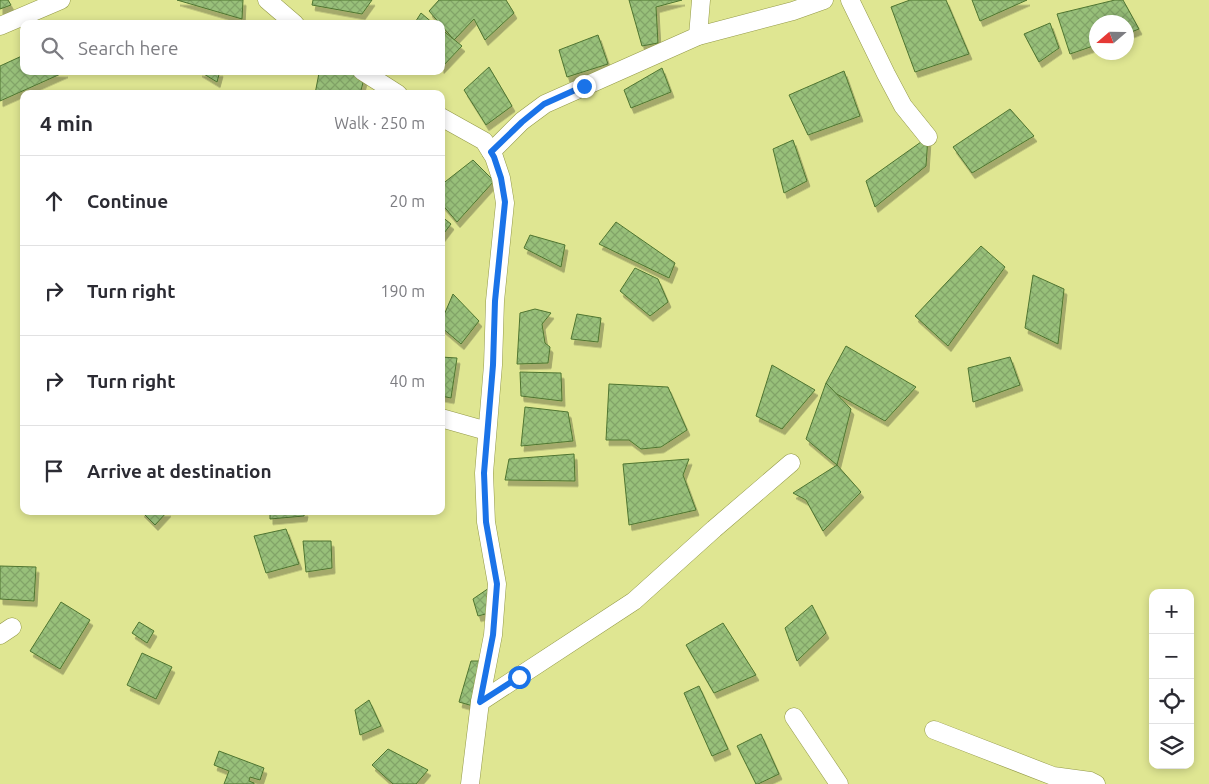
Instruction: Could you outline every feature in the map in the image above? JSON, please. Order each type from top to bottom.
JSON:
[{"type":"street","points":[[0,26],[61,0]]},
{"type":"street","points":[[267,0],[291,20]]},
{"type":"street","points":[[698,36],[701,0]]},
{"type":"street","points":[[491,152],[544,104],[698,36],[793,11],[824,0]]},
{"type":"street","points":[[850,0],[903,106],[928,137]]},
{"type":"street","points":[[368,75],[392,90]]},
{"type":"street","points":[[445,119],[484,141],[494,157],[501,178],[505,202],[495,301],[493,365],[484,473],[486,512],[497,584],[493,635],[480,702],[470,784]]},
{"type":"street","points":[[445,419],[487,431]]},
{"type":"street","points":[[480,702],[634,601],[791,463]]},
{"type":"street","points":[[794,717],[839,784]]},
{"type":"street","points":[[934,730],[1053,776],[1090,781],[1096,784]]},
{"type":"building","points":[[0,0],[8,0],[11,5],[0,9]]},
{"type":"building","points":[[177,0],[243,0],[242,19]]},
{"type":"building","points":[[313,0],[372,0],[362,14],[312,5]]},
{"type":"building","points":[[439,0],[506,0],[514,13],[485,40],[474,19],[454,40],[445,30],[445,20],[437,20],[429,11]]},
{"type":"building","points":[[629,0],[682,0],[656,7],[658,43],[642,46]]},
{"type":"building","points":[[910,0],[946,0],[969,54],[915,72],[891,7]]},
{"type":"building","points":[[972,0],[1027,0],[980,21]]},
{"type":"building","points":[[1115,0],[1123,0],[1131,15],[1089,15],[1089,47],[1070,54],[1057,14]]},
{"type":"building","points":[[421,13],[429,20],[417,20]]},
{"type":"building","points":[[1134,20],[1139,29],[1134,31]]},
{"type":"building","points":[[1050,23],[1059,48],[1039,62],[1024,34]]},
{"type":"building","points":[[445,32],[462,46],[445,64]]},
{"type":"building","points":[[598,35],[608,64],[567,77],[559,50]]},
{"type":"building","points":[[20,57],[20,75],[58,75],[25,90],[20,90],[20,92],[0,101],[0,66]]},
{"type":"building","points":[[489,67],[512,106],[486,125],[464,90]]},
{"type":"building","points":[[662,68],[671,92],[631,108],[624,90]]},
{"type":"building","points":[[844,71],[860,116],[808,135],[789,95]]},
{"type":"building","points":[[206,75],[219,75],[217,82]]},
{"type":"building","points":[[319,75],[365,75],[361,90],[316,90]]},
{"type":"building","points":[[1010,109],[1034,136],[972,173],[953,147]]},
{"type":"building","points":[[928,137],[926,166],[875,207],[866,181]]},
{"type":"building","points":[[793,140],[807,181],[784,193],[773,149]]},
{"type":"building","points":[[473,160],[494,181],[457,222],[445,208],[445,182]]},
{"type":"building","points":[[445,219],[451,224],[445,232]]},
{"type":"building","points":[[616,222],[675,263],[669,278],[599,244]]},
{"type":"building","points":[[530,235],[565,245],[561,267],[524,248]]},
{"type":"building","points":[[981,246],[1005,267],[948,346],[915,316]]},
{"type":"building","points":[[635,268],[658,279],[668,302],[650,316],[620,291]]},
{"type":"building","points":[[1033,275],[1064,289],[1058,344],[1025,328]]},
{"type":"building","points":[[453,294],[479,321],[461,344],[445,330],[445,313]]},
{"type":"building","points":[[535,309],[551,313],[542,324],[545,343],[550,347],[548,363],[517,364],[520,313]]},
{"type":"building","points":[[577,314],[601,318],[598,342],[571,339]]},
{"type":"building","points":[[846,346],[916,387],[885,421],[835,393],[826,383]]},
{"type":"building","points":[[445,357],[457,358],[451,398],[445,397]]},
{"type":"building","points":[[1010,357],[1020,385],[973,402],[968,368]]},
{"type":"building","points":[[772,365],[815,390],[782,429],[756,416]]},
{"type":"building","points":[[520,372],[561,373],[562,401],[521,396]]},
{"type":"building","points":[[826,383],[851,409],[837,465],[806,439]]},
{"type":"building","points":[[609,384],[668,387],[687,430],[661,447],[641,449],[629,440],[606,440]]},
{"type":"building","points":[[525,407],[568,412],[573,441],[521,446]]},
{"type":"building","points":[[574,454],[575,481],[505,480],[509,459]]},
{"type":"building","points":[[689,459],[683,475],[696,510],[629,525],[623,464]]},
{"type":"building","points":[[837,465],[861,492],[823,531],[806,500],[793,493]]},
{"type":"building","points":[[145,515],[164,515],[155,525]]},
{"type":"building","points":[[270,515],[304,515],[304,516],[270,519]]},
{"type":"building","points":[[286,529],[299,564],[266,573],[254,536]]},
{"type":"building","points":[[303,541],[331,541],[332,568],[306,572]]},
{"type":"building","points":[[0,566],[36,567],[34,601],[0,599]]},
{"type":"building","points":[[489,588],[489,613],[478,616],[473,599]]},
{"type":"building","points":[[61,602],[90,620],[60,669],[30,651]]},
{"type":"building","points":[[812,605],[826,633],[797,661],[785,628]]},
{"type":"building","points":[[139,622],[154,631],[147,643],[132,633]]},
{"type":"building","points":[[723,623],[756,675],[714,693],[686,645]]},
{"type":"building","points":[[142,653],[172,667],[156,699],[127,685]]},
{"type":"building","points":[[471,661],[482,661],[473,706],[459,702]]},
{"type":"building","points":[[699,686],[728,749],[712,756],[684,693]]},
{"type":"building","points":[[369,700],[381,726],[360,735],[355,710]]},
{"type":"building","points":[[761,734],[779,774],[756,784],[737,746]]},
{"type":"building","points":[[388,749],[428,770],[416,784],[393,784],[372,765]]},
{"type":"building","points":[[219,751],[264,768],[260,780],[250,777],[249,781],[254,784],[224,784],[229,771],[214,765]]},
{"type":"route","points":[[519,677],[480,702],[493,635],[497,584],[486,522],[484,473],[493,365],[495,301],[505,202],[501,178],[491,152],[544,104],[584,86]]}]
